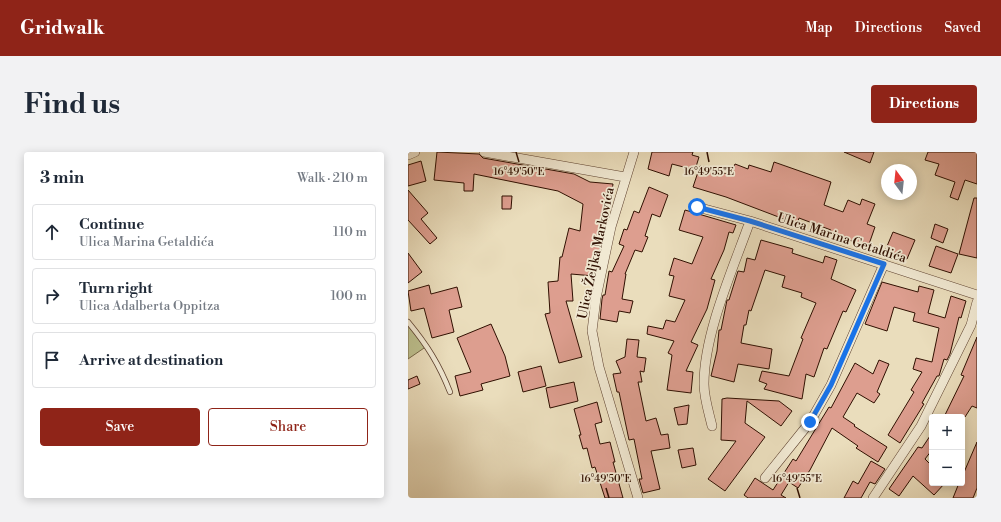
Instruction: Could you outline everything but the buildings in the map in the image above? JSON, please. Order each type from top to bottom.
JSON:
[{"type":"street","points":[[408,155],[415,152]]},
{"type":"street","points":[[484,152],[625,176]]},
{"type":"street","name":"Ulica Željka Markovića","points":[[634,152],[625,176],[611,227],[596,298],[592,331],[598,367],[638,498]]},
{"type":"street","name":"Ulica Marina Getaldića","points":[[697,207],[750,221],[977,295]]},
{"type":"street","points":[[712,426],[704,385],[706,360],[717,315],[750,221]]},
{"type":"street","points":[[765,478],[810,422],[831,385],[884,264]]},
{"type":"street","points":[[873,498],[921,426],[974,326],[977,302]]},
{"type":"lane","points":[[408,322],[427,346],[439,366],[450,392]]},
{"type":"green space","points":[[408,322],[427,346],[408,359]]},
{"type":"route","points":[[697,207],[750,221],[884,264],[831,385],[810,422]]}]
